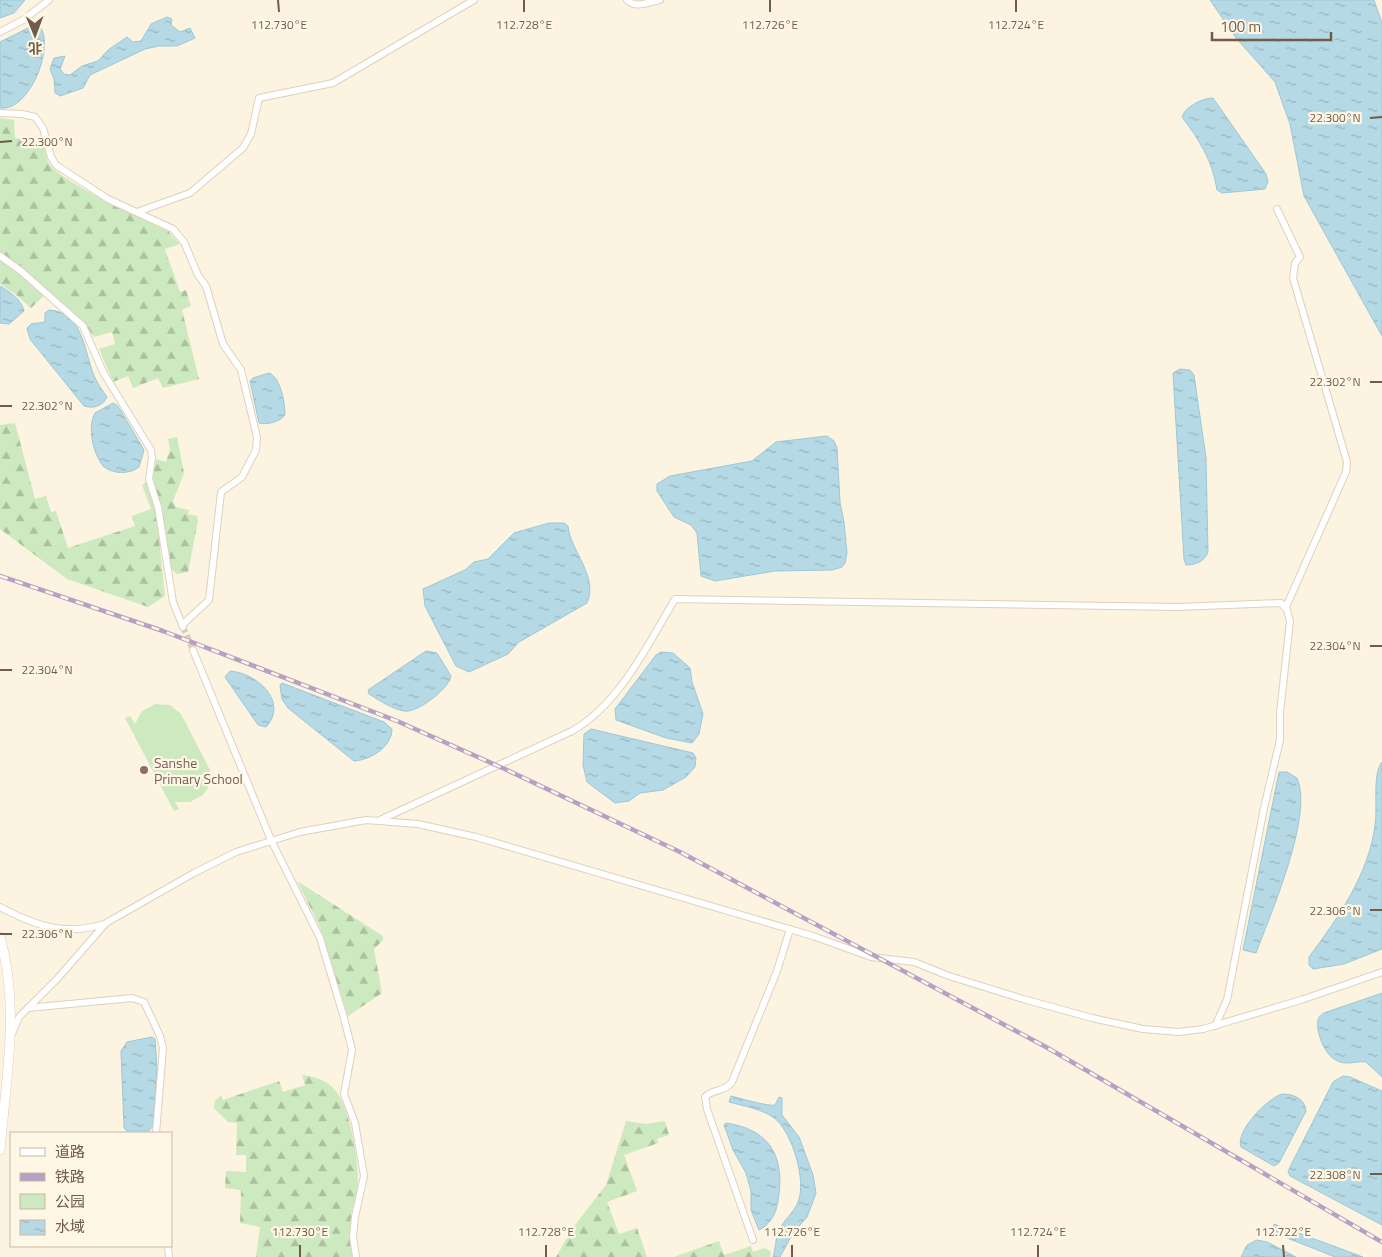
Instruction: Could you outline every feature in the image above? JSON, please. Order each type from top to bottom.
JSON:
[{"type":"street","points":[[0,32],[23,20],[49,0]]},
{"type":"street","points":[[136,212],[190,193],[243,148],[251,134],[259,98],[333,83],[474,0]]},
{"type":"street","points":[[627,0],[632,5],[638,5],[660,0]]},
{"type":"street","points":[[0,113],[35,117],[43,128],[51,157],[56,165],[108,200],[173,229],[184,242],[209,294],[223,344],[241,370],[257,437],[256,450],[242,476],[221,492],[209,600],[182,626],[171,593],[158,507],[149,478],[152,458],[150,450],[103,372],[83,326],[21,271],[0,256]]},
{"type":"street","points":[[1215,1026],[1227,1000],[1264,808],[1280,740],[1280,713],[1290,621],[1286,607],[1346,472],[1348,462],[1293,278],[1295,263],[1300,257],[1277,209]]},
{"type":"street","points":[[379,820],[572,731],[589,721],[606,704],[642,655],[675,599],[1178,607],[1278,603],[1286,607]]},
{"type":"street","points":[[193,650],[271,840],[320,938],[352,1050],[344,1094],[355,1122],[364,1176],[353,1236],[356,1257]]},
{"type":"street","points":[[0,906],[28,921],[51,928],[79,929],[106,923],[214,862],[271,840],[337,824],[379,820],[418,824],[476,837],[790,929],[871,957],[914,962],[981,986],[1092,1018],[1162,1032],[1192,1032],[1215,1026],[1382,972]]},
{"type":"street","points":[[9,1042],[19,1017],[106,923]]},
{"type":"street","points":[[753,1240],[707,1109],[705,1097],[709,1093],[726,1088],[732,1082],[776,972],[790,929]]},
{"type":"street","points":[[0,1150],[9,1042],[10,994],[1,941]]},
{"type":"street","points":[[28,1008],[132,998],[144,1002],[160,1036],[163,1048],[156,1132]]},
{"type":"green space","points":[[0,118],[14,120],[15,138],[44,143],[49,163],[58,173],[105,201],[168,231],[180,244],[165,249],[180,292],[186,290],[191,306],[182,310],[199,379],[163,388],[158,378],[133,388],[128,376],[113,382],[99,349],[115,344],[112,332],[94,337],[83,321],[48,292],[31,308],[0,284]]},
{"type":"green space","points":[[15,423],[35,499],[46,496],[51,512],[56,511],[68,548],[135,526],[132,516],[151,509],[142,485],[148,482],[155,501],[165,596],[148,607],[67,579],[0,529],[0,425]]},
{"type":"green space","points":[[177,437],[184,473],[173,501],[176,507],[189,510],[188,514],[197,516],[198,521],[188,572],[177,574],[171,569],[160,504],[152,474],[157,459],[166,462],[170,449],[168,439]]},
{"type":"green space","points":[[155,704],[170,705],[181,714],[210,770],[209,786],[203,795],[190,802],[175,802],[179,809],[174,811],[125,718],[130,716],[135,724],[142,711]]},
{"type":"green space","points":[[297,881],[383,936],[383,940],[374,949],[382,993],[348,1016],[318,923]]},
{"type":"green space","points":[[302,1075],[319,1079],[330,1085],[339,1096],[349,1120],[358,1175],[358,1188],[350,1228],[353,1257],[256,1257],[260,1227],[240,1223],[241,1190],[225,1188],[226,1171],[246,1172],[246,1155],[236,1155],[237,1123],[228,1122],[214,1108],[215,1101],[221,1095],[223,1100],[279,1081],[283,1092],[305,1085]]},
{"type":"green space","points":[[626,1121],[646,1124],[665,1121],[669,1135],[657,1139],[658,1143],[624,1155],[637,1191],[607,1202],[619,1234],[637,1228],[647,1257],[556,1257],[572,1229],[606,1185]]},
{"type":"green space","points":[[719,1241],[724,1255],[751,1246],[753,1252],[765,1248],[771,1252],[770,1257],[674,1257]]},
{"type":"water","points":[[0,0],[25,0],[14,13],[0,18]]},
{"type":"water","points":[[1210,0],[1374,0],[1382,23],[1382,336],[1304,196],[1290,124],[1275,82],[1236,38]]},
{"type":"water","points":[[167,17],[172,19],[171,25],[180,32],[190,28],[195,38],[177,46],[159,46],[145,49],[90,75],[83,88],[60,96],[55,93],[54,79],[50,69],[54,58],[65,56],[60,69],[64,74],[70,75],[82,66],[98,61],[108,50],[127,37],[133,42],[141,41],[151,24]]},
{"type":"water","points":[[34,25],[40,26],[44,36],[42,63],[29,90],[21,100],[11,107],[0,108],[0,42]]},
{"type":"water","points":[[1213,98],[1266,174],[1268,182],[1265,189],[1222,193],[1217,190],[1209,160],[1182,117],[1194,104]]},
{"type":"water","points":[[0,286],[18,300],[24,311],[9,324],[0,323]]},
{"type":"water","points":[[49,310],[70,318],[77,327],[96,380],[107,397],[100,405],[94,407],[84,406],[30,339],[27,328],[31,324],[45,322],[45,313]]},
{"type":"water","points":[[1180,369],[1190,370],[1194,375],[1206,458],[1208,552],[1200,562],[1186,565],[1184,559],[1173,373]]},
{"type":"water","points":[[269,373],[277,380],[279,385],[285,415],[266,424],[259,423],[250,381],[253,378]]},
{"type":"water","points":[[113,403],[118,406],[144,450],[139,467],[135,470],[125,472],[111,471],[103,466],[96,454],[91,433],[95,413]]},
{"type":"water","points":[[827,436],[834,441],[837,448],[840,502],[847,553],[842,567],[832,570],[775,571],[715,581],[701,576],[697,533],[691,525],[674,517],[657,491],[657,484],[670,476],[752,461],[776,442]]},
{"type":"water","points":[[549,523],[564,523],[568,526],[587,574],[590,593],[587,603],[519,642],[508,654],[469,672],[456,666],[425,606],[423,589],[465,570],[474,562],[488,559],[514,533]]},
{"type":"water","points":[[426,651],[437,653],[451,676],[444,687],[431,700],[416,709],[404,711],[390,706],[369,694],[368,690]]},
{"type":"water","points":[[661,652],[673,653],[690,668],[692,682],[703,714],[699,734],[692,743],[666,738],[616,720],[615,709],[656,655]]},
{"type":"water","points":[[230,671],[250,677],[267,690],[274,708],[272,717],[266,727],[258,725],[225,677]]},
{"type":"water","points":[[282,683],[384,722],[392,729],[391,736],[379,751],[367,758],[354,761],[288,708],[282,699],[280,685]]},
{"type":"water","points":[[591,729],[693,753],[696,758],[695,767],[686,777],[663,790],[640,793],[629,801],[615,803],[587,782],[583,765],[584,734]]},
{"type":"water","points":[[1382,762],[1382,949],[1344,964],[1313,969],[1309,965],[1309,957],[1351,895],[1372,843],[1376,818],[1376,783],[1379,767]]},
{"type":"water","points":[[1279,772],[1287,772],[1297,778],[1301,795],[1300,816],[1280,891],[1256,953],[1243,950]]},
{"type":"water","points":[[1382,993],[1382,1077],[1366,1062],[1347,1063],[1335,1060],[1327,1052],[1321,1041],[1318,1020],[1324,1013]]},
{"type":"water","points":[[152,1037],[155,1039],[157,1068],[153,1126],[149,1131],[127,1131],[124,1128],[121,1051],[127,1042]]},
{"type":"water","points":[[1343,1076],[1350,1077],[1382,1091],[1382,1225],[1290,1176],[1288,1171],[1333,1082]]},
{"type":"water","points":[[1282,1094],[1291,1095],[1301,1100],[1306,1111],[1279,1163],[1274,1166],[1241,1147],[1240,1140],[1248,1124],[1261,1108]]},
{"type":"water","points":[[731,1096],[772,1105],[775,1105],[779,1097],[782,1098],[782,1115],[799,1137],[813,1175],[816,1193],[807,1217],[793,1233],[780,1257],[773,1257],[778,1234],[783,1223],[796,1206],[800,1193],[801,1182],[796,1156],[786,1133],[773,1117],[758,1110],[729,1102]]},
{"type":"water","points":[[726,1123],[740,1126],[762,1137],[770,1145],[779,1166],[779,1194],[774,1215],[759,1230],[751,1210],[751,1191],[746,1173],[733,1150],[724,1125]]},
{"type":"water","points":[[1274,1224],[1363,1257],[1335,1257],[1272,1232]]},
{"type":"water","points":[[1257,1240],[1267,1242],[1296,1257],[1241,1257],[1247,1245]]},
{"type":"tunnel","points":[[183,627],[193,650]]},
{"type":"railway","points":[[0,576],[163,631],[397,721],[507,770],[680,852],[1046,1047],[1382,1242]]},
{"type":"place","name":"Sanshe Primary School","points":[[144,770]]}]
